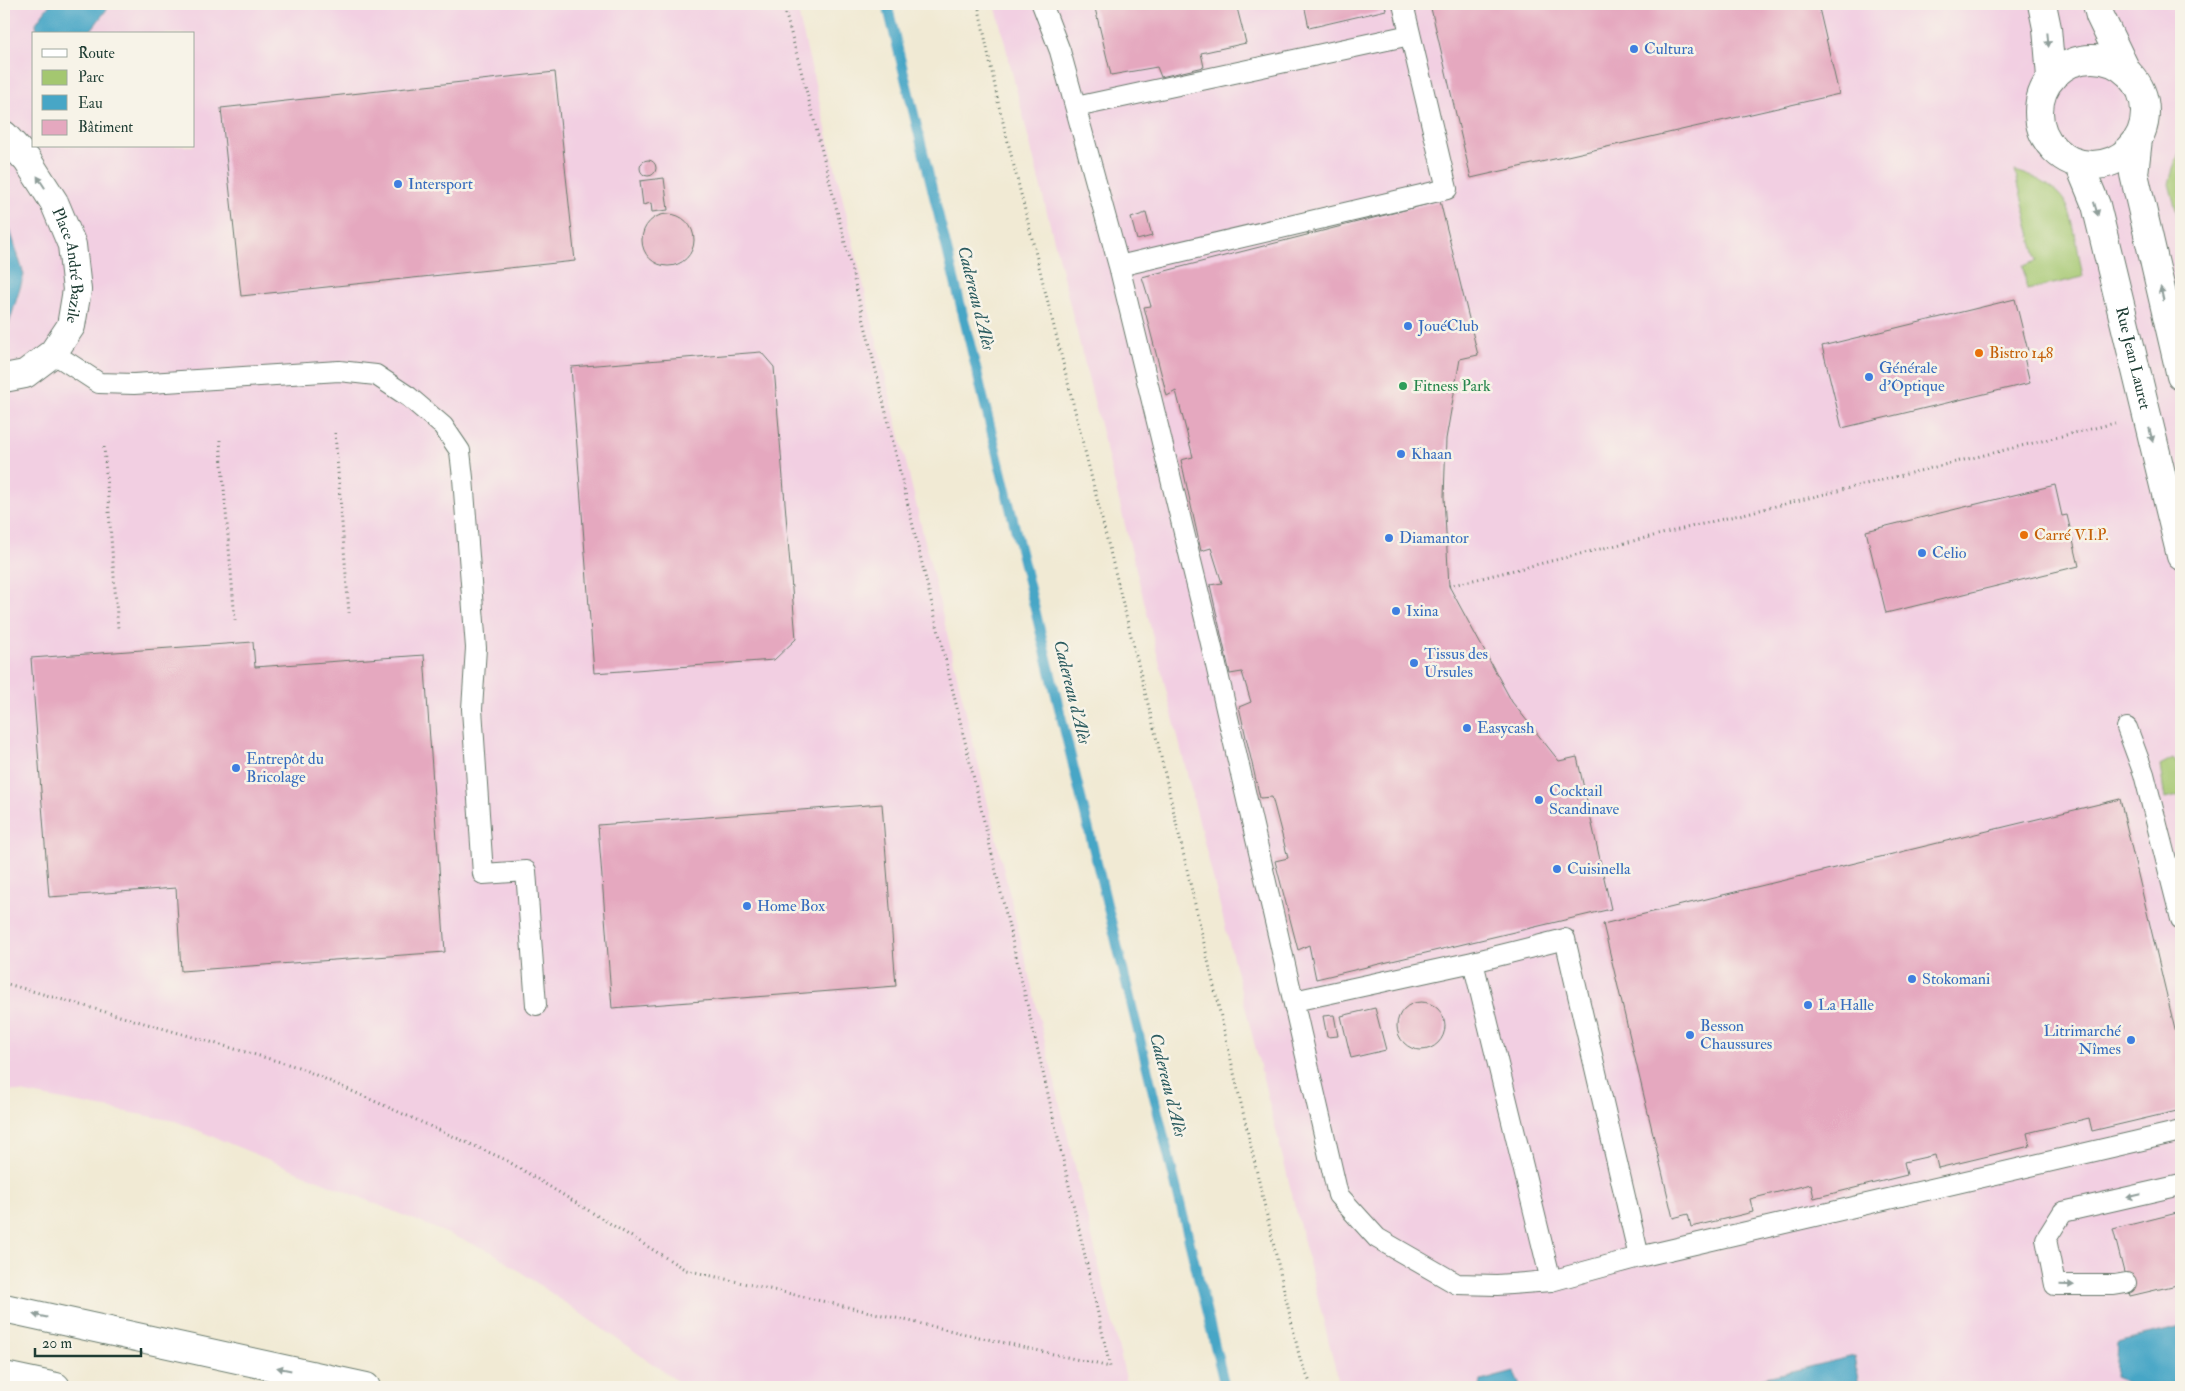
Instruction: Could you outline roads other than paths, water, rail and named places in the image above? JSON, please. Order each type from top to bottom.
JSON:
[{"type":"main road","points":[[2042,4],[2047,28],[2051,77]]},
{"type":"main road","points":[[2097,4],[2100,16],[2127,72],[2138,85],[2144,101],[2144,121],[2138,139],[2134,174],[2181,376]]},
{"type":"main road","points":[[2127,72],[2112,62],[2079,60],[2064,66],[2051,77],[2042,92],[2038,110],[2041,128],[2049,144],[2062,156],[2078,164],[2096,165],[2112,161],[2127,152],[2138,139]]},
{"type":"main road","name":"Place André Bazile","points":[[4,135],[27,160],[54,202],[72,244],[77,290],[71,326],[54,353],[24,374],[4,378]]},
{"type":"main road","name":"Rue Jean Lauret","points":[[2078,164],[2096,205],[2181,556]]},
{"type":"main road","points":[[4,1308],[366,1387]]},
{"type":"main road","points":[[4,1376],[56,1387]]},
{"type":"lane","points":[[1042,4],[1060,51],[1119,266],[1294,1001],[1338,1195],[1377,1238],[1457,1284],[1497,1285],[1551,1281],[1639,1257],[2181,1130]]},
{"type":"lane","points":[[1119,266],[1447,189],[1403,4]]},
{"type":"lane","points":[[1076,106],[1410,36]]},
{"type":"lane","points":[[54,353],[99,383],[134,384],[339,371],[376,375],[409,397],[443,426],[460,451],[464,478],[476,648],[472,708],[483,874],[526,871],[536,1005]]},
{"type":"lane","points":[[2127,728],[2144,774],[2181,918]]},
{"type":"lane","points":[[1294,1001],[1473,962],[1565,939],[1639,1257]]},
{"type":"lane","points":[[1473,962],[1551,1281]]},
{"type":"lane","points":[[2126,1283],[2114,1285],[2055,1285],[2046,1239],[2063,1212],[2181,1185]]},
{"type":"water","points":[[50,4],[111,4],[90,32],[37,32],[36,23]]},
{"type":"water","points":[[4,210],[24,275],[8,327],[4,328]]},
{"type":"water","points":[[2181,1327],[2181,1387],[2137,1387],[2115,1378],[2117,1342]]},
{"type":"water","points":[[1854,1356],[1859,1387],[1725,1387]]},
{"type":"water","points":[[1514,1372],[1521,1387],[1480,1387],[1481,1381]]},
{"type":"waterway","name":"Cadereau d'Alès","points":[[887,4],[1225,1387]]},
{"type":"place","name":"Cultura","points":[[1634,49]]},
{"type":"place","name":"Intersport","points":[[398,184]]},
{"type":"place","name":"JouéClub","points":[[1408,326]]},
{"type":"place","name":"Bistro 148","points":[[1979,353]]},
{"type":"place","name":"Générale d'Optique","points":[[1869,377]]},
{"type":"place","name":"Fitness Park","points":[[1403,386]]},
{"type":"place","name":"Khaan","points":[[1401,454]]},
{"type":"place","name":"Carré V.I.P.","points":[[2024,535]]},
{"type":"place","name":"Diamantor","points":[[1389,538]]},
{"type":"place","name":"Celio","points":[[1922,553]]},
{"type":"place","name":"Ixina","points":[[1396,611]]},
{"type":"place","name":"Tissus des Ursules","points":[[1414,663]]},
{"type":"place","name":"Easycash","points":[[1467,728]]},
{"type":"place","name":"Entrepôt du Bricolage","points":[[236,768]]},
{"type":"place","name":"Cocktail Scandinave","points":[[1539,800]]},
{"type":"place","name":"Cuisinella","points":[[1557,869]]},
{"type":"place","name":"Home Box","points":[[747,906]]},
{"type":"place","name":"Stokomani","points":[[1912,979]]},
{"type":"place","name":"La Halle","points":[[1808,1005]]},
{"type":"place","name":"Besson Chaussures","points":[[1690,1035]]},
{"type":"place","name":"Litrimarché Nîmes","points":[[2131,1040]]}]
